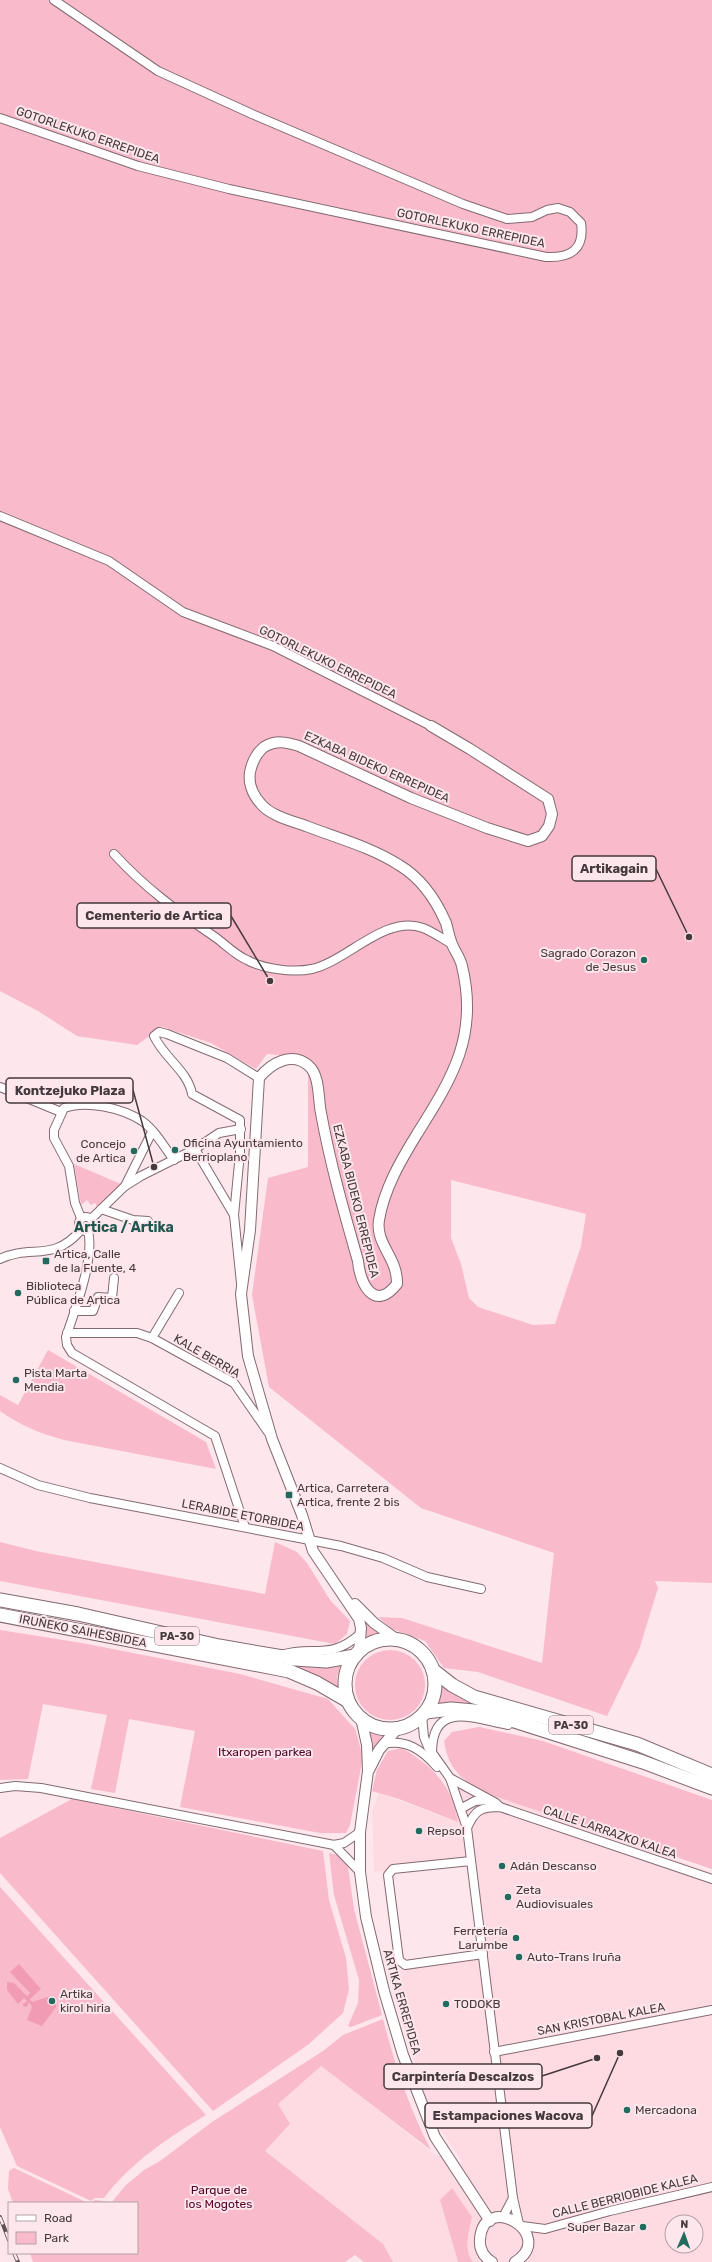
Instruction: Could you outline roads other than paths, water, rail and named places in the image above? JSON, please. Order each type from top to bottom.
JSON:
[{"type":"highway","name":"IRUÑEKO SAIHESBIDEA","points":[[0,1600],[78,1614],[219,1646],[278,1656],[326,1661],[357,1654]]},
{"type":"highway","name":"IRUÑEKO SAIHESBIDEA","points":[[0,1615],[289,1671],[317,1683],[348,1701]]},
{"type":"highway","name":"PA-30","points":[[357,1654],[378,1641],[399,1641],[410,1645],[420,1652],[433,1670],[452,1685],[474,1697],[637,1744],[712,1775]]},
{"type":"highway","points":[[348,1701],[345,1685],[347,1670],[357,1654]]},
{"type":"highway","points":[[424,1714],[433,1698],[435,1684],[433,1670]]},
{"type":"highway","name":"PA-30","points":[[348,1701],[362,1718],[372,1725],[384,1729],[397,1729],[411,1724],[424,1714],[452,1708],[479,1712],[523,1724],[643,1762],[712,1788]]},
{"type":"street","name":"GOTORLEKUKO ERREPIDEA","points":[[0,118],[138,166],[229,189],[546,257],[557,258],[568,254],[576,249],[582,241],[581,224],[570,212],[558,208],[547,210],[532,217],[507,219],[463,204],[252,114],[158,71],[54,0]]},
{"type":"street","name":"GOTORLEKUKO ERREPIDEA","points":[[0,516],[109,561],[183,612],[273,646],[431,726]]},
{"type":"street","name":"EZKABA BIDEKO ERREPIDEA","points":[[259,1078],[276,1062],[289,1059],[300,1061],[310,1067],[316,1079],[324,1127],[358,1261],[359,1276],[363,1286],[370,1293],[377,1296],[385,1295],[397,1284],[398,1271],[378,1232],[382,1208],[400,1164],[442,1095],[461,1052],[466,1013],[466,989],[460,959],[452,944],[446,924],[437,906],[426,889],[413,875],[399,865],[375,852],[282,818],[262,805],[252,790],[249,775],[253,761],[262,748],[273,743],[284,742],[299,746],[411,798],[487,828],[528,841],[542,836],[549,826],[552,814],[548,800],[470,749],[431,726]]},
{"type":"street","points":[[114,854],[130,872],[168,905],[246,960],[278,969],[301,970],[322,966],[382,932],[410,925],[422,928],[452,944]]},
{"type":"street","points":[[242,1285],[238,1272],[234,1215],[241,1129],[240,1120],[233,1114],[192,1094],[190,1085],[185,1076],[158,1046],[154,1036],[159,1032],[227,1058],[259,1078],[250,1230],[242,1285],[242,1306],[248,1356],[272,1439],[310,1540],[320,1563],[359,1619],[360,1634],[357,1654]]},
{"type":"street","points":[[0,1087],[61,1112]]},
{"type":"street","points":[[81,1218],[75,1203],[69,1166],[54,1138],[54,1130],[64,1108],[75,1104],[123,1111],[142,1122],[152,1132],[174,1160]]},
{"type":"street","points":[[91,1218],[125,1186],[195,1149],[219,1133],[241,1129]]},
{"type":"street","points":[[125,1186],[152,1132]]},
{"type":"street","points":[[195,1149],[234,1215]]},
{"type":"street","points":[[101,1209],[133,1220],[148,1221]]},
{"type":"street","points":[[91,1218],[86,1216],[81,1218],[78,1224],[85,1230],[90,1239],[84,1281],[67,1333],[66,1345],[72,1353],[215,1436],[245,1527]]},
{"type":"street","points":[[0,1259],[27,1252],[42,1252],[58,1248],[93,1226],[91,1218]]},
{"type":"street","points":[[74,1312],[93,1311],[98,1297],[112,1298],[114,1278]]},
{"type":"street","points":[[152,1338],[179,1293]]},
{"type":"street","name":"KALE BERRIA","points":[[67,1333],[137,1333],[152,1338],[234,1383],[272,1439]]},
{"type":"street","name":"LERABIDE ETORBIDEA","points":[[0,1468],[38,1485],[90,1498],[341,1546],[383,1558],[427,1577],[481,1590]]},
{"type":"street","points":[[334,1584],[374,1623],[399,1641]]},
{"type":"street","name":"IRUÑEKO SAIHESBIDEA","points":[[278,1656],[291,1652],[315,1652],[340,1648],[360,1634]]},
{"type":"street","points":[[424,1714],[424,1737],[432,1752],[450,1778],[458,1795],[467,1828],[513,2198],[521,2225],[526,2233],[527,2245],[523,2256],[517,2262]]},
{"type":"street","points":[[432,1752],[434,1732],[445,1720],[462,1716],[507,1725],[523,1724]]},
{"type":"street","name":"ARTIKA ERREPIDEA","points":[[362,1718],[367,1746],[368,1771],[360,1832],[360,1872],[366,1917],[402,2055],[435,2137],[490,2221]]},
{"type":"street","name":"ARTIKA ERREPIDEA","points":[[368,1771],[383,1744],[397,1729]]},
{"type":"street","points":[[383,1744],[401,1742],[412,1745],[428,1756],[444,1774],[458,1795]]},
{"type":"street","name":"CALLE LARRAZKO KALEA","points":[[450,1778],[496,1803],[500,1807],[712,1879]]},
{"type":"street","points":[[0,1788],[16,1786],[41,1788],[334,1845],[344,1843],[360,1832]]},
{"type":"street","points":[[462,1808],[475,1801],[488,1800]]},
{"type":"street","name":"CALLE LARRAZKO KALEA","points":[[467,1828],[473,1814],[482,1809],[500,1807]]},
{"type":"street","points":[[334,1845],[360,1872]]},
{"type":"street","points":[[471,1861],[393,1869],[388,1875],[399,1960],[405,1965],[483,1954]]},
{"type":"street","name":"SAN KRISTOBAL KALEA","points":[[494,2052],[712,2010]]},
{"type":"street","name":"CALLE BERRIOBIDE KALEA","points":[[521,2225],[545,2229],[610,2211],[712,2187]]},
{"type":"street","points":[[503,2217],[513,2198]]},
{"type":"street","points":[[492,2262],[486,2257],[480,2245],[482,2231],[490,2221],[503,2217],[509,2218],[521,2225]]},
{"type":"street","name":"CALLE BERRIOBIDE KALEA","points":[[527,2245],[545,2229]]},
{"type":"railway","points":[[0,2217],[8,2237]]},
{"type":"railway","points":[[14,2254],[18,2262]]},
{"type":"place","name":"Artikagain","points":[[689,937]]},
{"type":"place","name":"Sagrado Corazon de Jesus","points":[[644,960]]},
{"type":"place","name":"Cementerio de Artica","points":[[270,981]]},
{"type":"place","name":"Oficina Ayuntamiento Berrioplano","points":[[175,1150]]},
{"type":"place","name":"Concejo de Artica","points":[[134,1151]]},
{"type":"place","name":"Kontzejuko Plaza","points":[[154,1167]]},
{"type":"place","name":"Artica, Calle de la Fuente, 4","points":[[46,1261]]},
{"type":"place","name":"Biblioteca Pública de Artica","points":[[18,1293]]},
{"type":"place","name":"Pista Marta Mendia","points":[[16,1380]]},
{"type":"place","name":"Artica, Carretera Artica, frente 2 bis","points":[[289,1495]]},
{"type":"place","name":"Repsol","points":[[419,1831]]},
{"type":"place","name":"Adán Descanso","points":[[502,1866]]},
{"type":"place","name":"Zeta Audiovisuales","points":[[508,1897]]},
{"type":"place","name":"Ferretería Larumbe","points":[[516,1938]]},
{"type":"place","name":"Auto-Trans Iruña","points":[[519,1957]]},
{"type":"place","name":"Artika kirol hiria","points":[[52,2001]]},
{"type":"place","name":"TODOKB","points":[[446,2004]]},
{"type":"place","name":"Estampaciones Wacova","points":[[620,2053]]},
{"type":"place","name":"Carpintería Descalzos","points":[[597,2058]]},
{"type":"place","name":"Mercadona","points":[[627,2110]]},
{"type":"place","name":"Super Bazar","points":[[643,2227]]},
{"type":"district","name":"Artica / Artika","points":[[124,1227]]},
{"type":"park label","name":"Itxaropen parkea","points":[[265,1752]]},
{"type":"park label","name":"Parque de los Mogotes","points":[[219,2197]]}]
